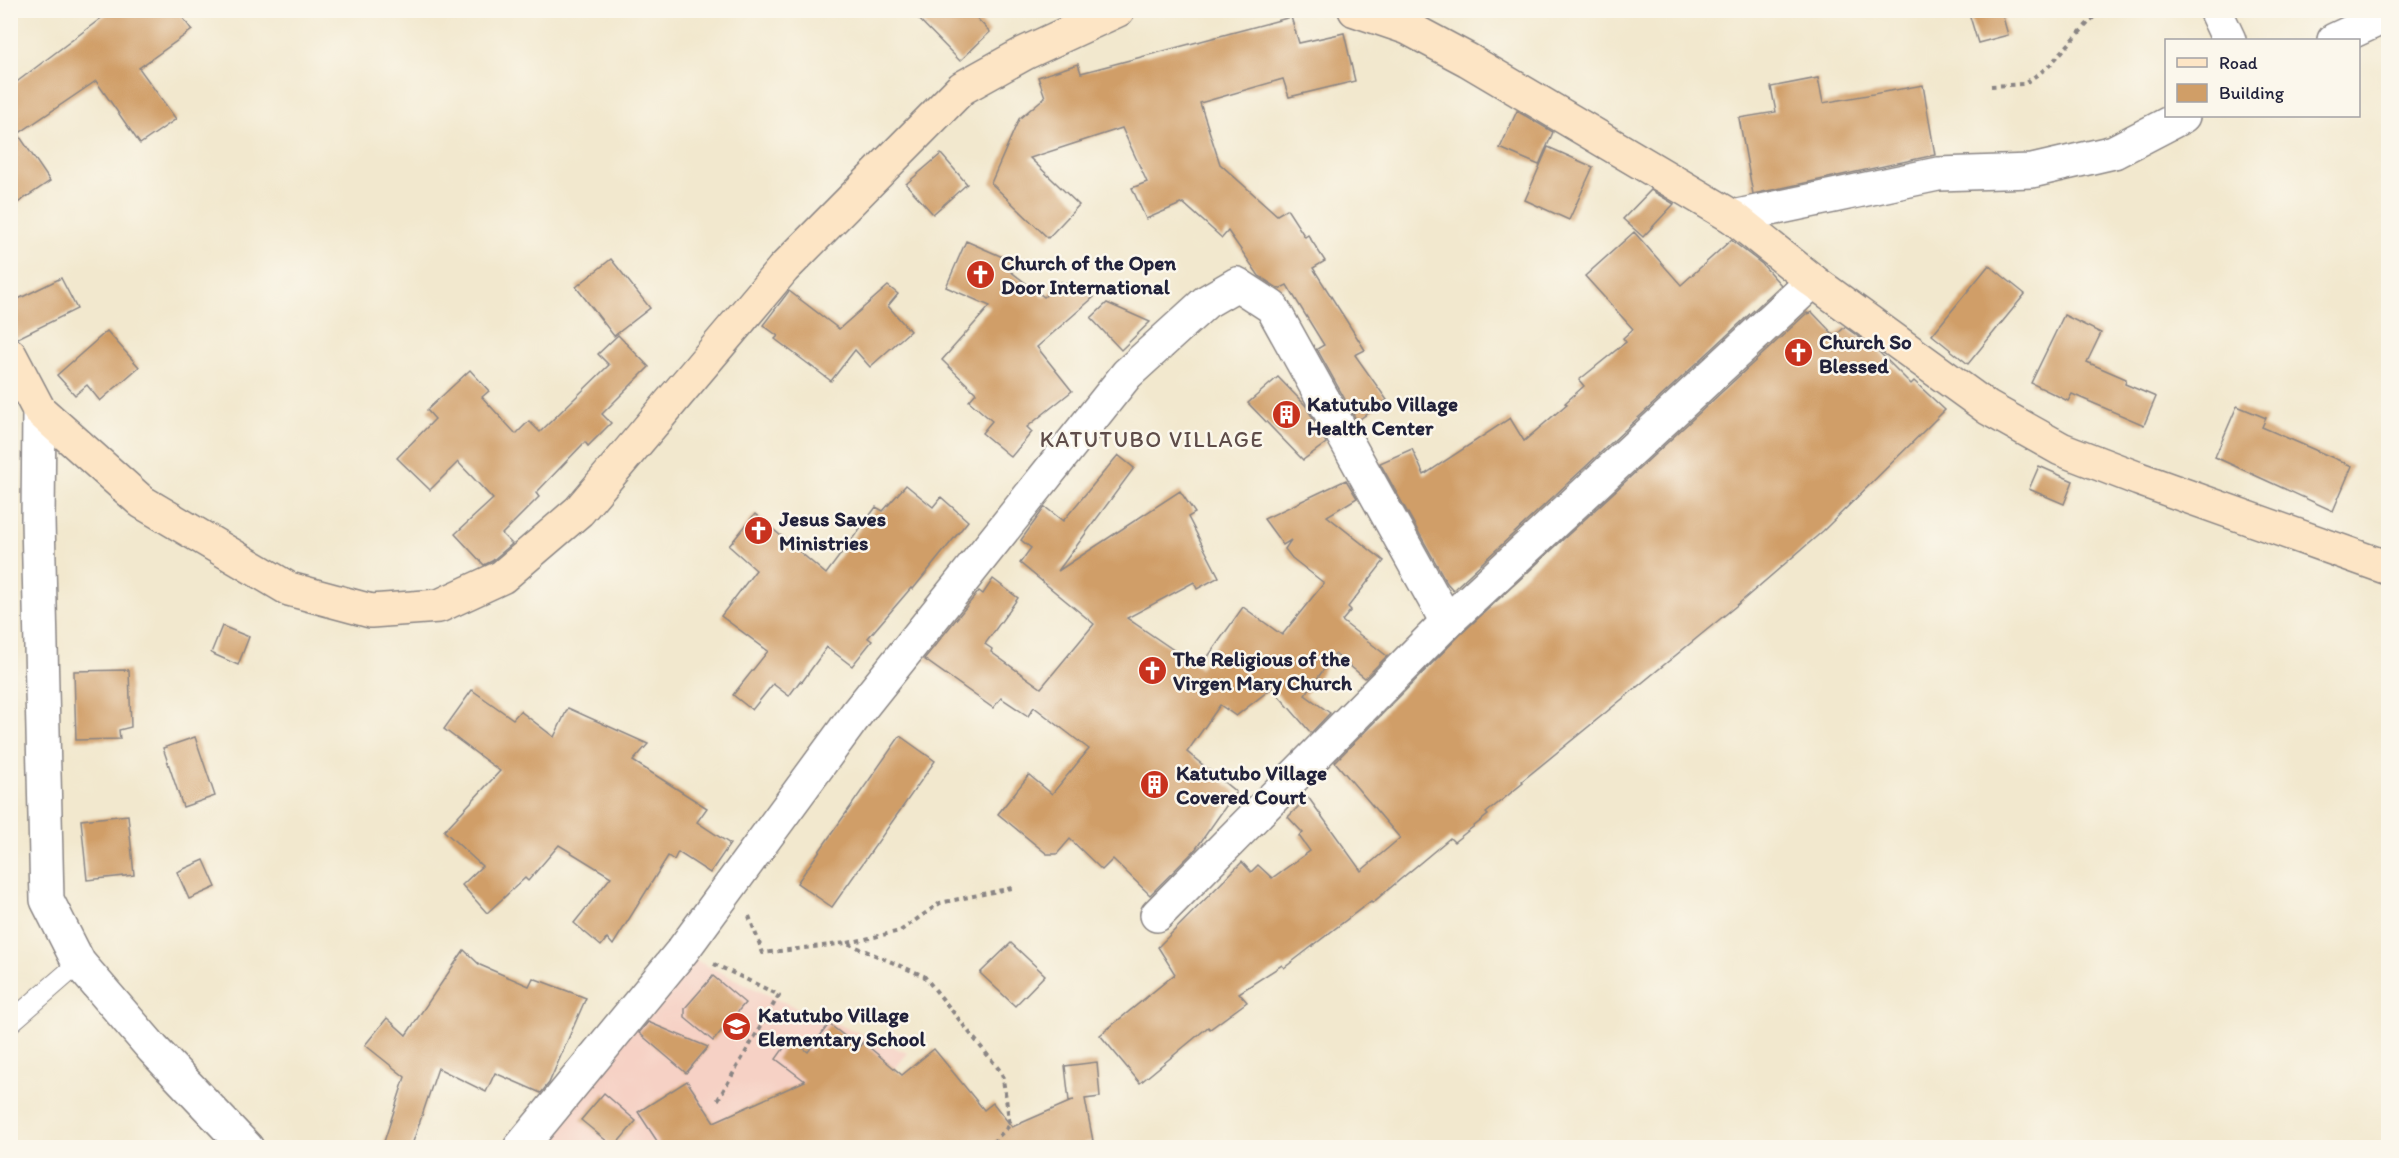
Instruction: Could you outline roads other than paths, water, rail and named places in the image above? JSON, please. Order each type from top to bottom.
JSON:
[{"type":"street","points":[[10,355],[39,410],[142,502],[289,589],[371,611],[439,606],[502,577],[579,512],[783,269],[962,88],[1025,53],[1119,10]]},
{"type":"street","points":[[1355,10],[1408,28],[1468,60],[1733,217],[1813,281],[1988,408],[2061,449],[2388,568]]},
{"type":"street","points":[[2215,10],[2229,39]]},
{"type":"street","points":[[2336,39],[2388,15]]},
{"type":"street","points":[[1733,217],[1938,174],[2032,171],[2114,152],[2181,117]]},
{"type":"street","points":[[1157,915],[1447,622],[1813,281]]},
{"type":"street","points":[[520,1148],[683,950],[857,713],[1127,374],[1206,302],[1237,284],[1272,307],[1447,622]]},
{"type":"street","points":[[39,410],[38,520],[47,900],[79,963],[153,1049],[247,1148]]},
{"type":"lane","points":[[10,1023],[79,963]]},
{"type":"place","name":"Church of the Open Door International","points":[[980,274]]},
{"type":"place","name":"Church So Blessed","points":[[1798,353]]},
{"type":"place","name":"Katutubo Village Health Center","points":[[1286,415]]},
{"type":"place","name":"Jesus Saves Ministries","points":[[758,530]]},
{"type":"place","name":"The Religious of the Virgen Mary Church","points":[[1152,670]]},
{"type":"place","name":"Katutubo Village Covered Court","points":[[1155,784]]},
{"type":"place","name":"Katutubo Village Elementary School","points":[[737,1026]]},
{"type":"district","name":"KATUTUBO VILLAGE","points":[[1152,439]]}]
